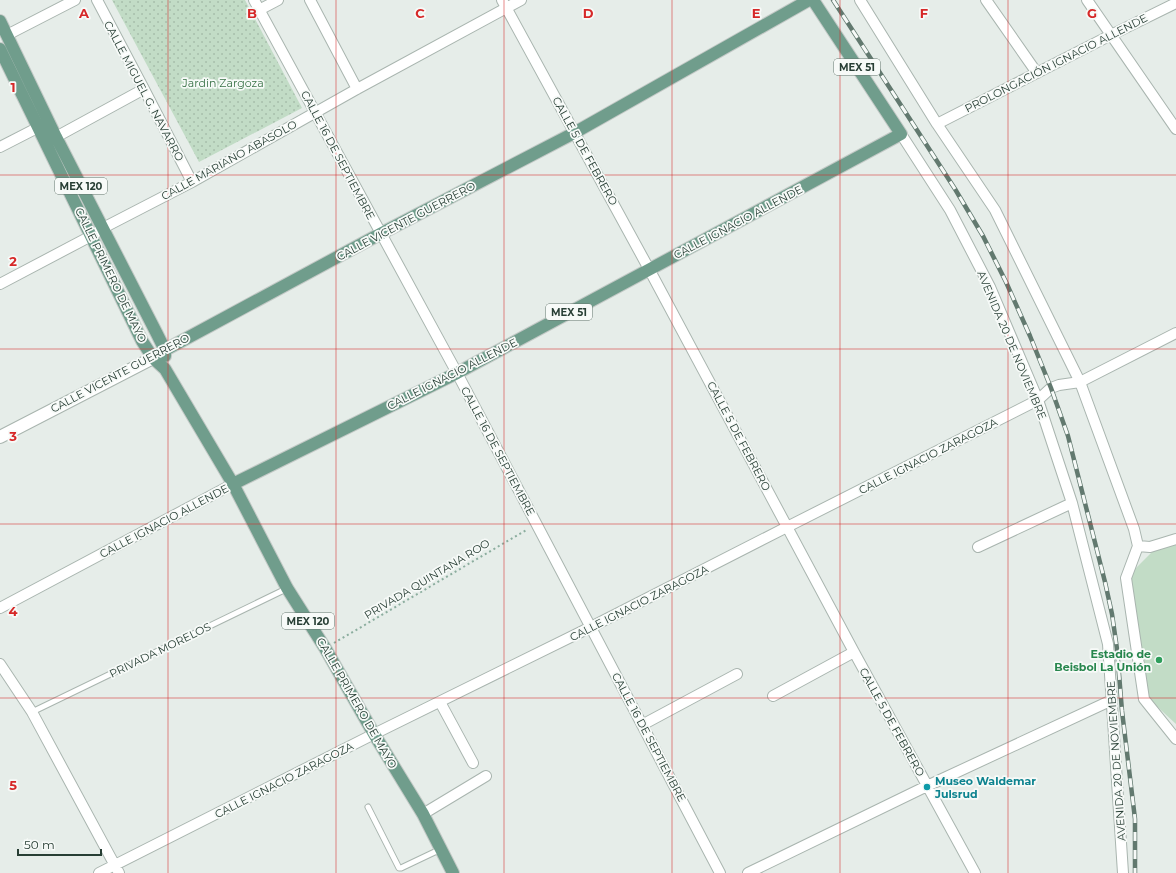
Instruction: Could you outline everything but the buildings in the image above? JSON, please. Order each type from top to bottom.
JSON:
[{"type":"main road","name":"CALLE VICENTE GUERRERO","points":[[153,358],[165,350],[380,234],[574,133],[809,0]]},
{"type":"main road","name":"AVENIDA 20 DE NOVIEMBRE","points":[[813,0],[901,134]]},
{"type":"main road","name":"CALLE PRIMERO DE MAYO","points":[[0,21],[56,137],[165,350],[165,368]]},
{"type":"main road","name":"CALLE PRIMERO DE MAYO","points":[[0,49],[142,341],[153,358],[165,368],[234,484],[287,588],[326,648],[374,734],[423,814],[453,873]]},
{"type":"main road","name":"CALLE IGNACIO ALLENDE","points":[[234,484],[457,373],[901,134]]},
{"type":"street","points":[[7,35],[75,0]]},
{"type":"street","name":"CALLE MIGUEL G. NAVARRO","points":[[97,0],[192,182]]},
{"type":"street","name":"CALLE 16 DE SEPTIEMBRE","points":[[254,0],[457,373],[720,873]]},
{"type":"street","points":[[259,10],[278,0]]},
{"type":"street","points":[[310,0],[357,89]]},
{"type":"street","name":"CALLE MARIANO ABASOLO","points":[[0,284],[192,182],[504,4],[521,0]]},
{"type":"street","points":[[860,0],[937,124],[995,210],[1080,382],[1134,529],[1138,546],[1126,578],[1144,699],[1176,739]]},
{"type":"street","points":[[986,0],[1036,73]]},
{"type":"street","points":[[1087,0],[1176,129]]},
{"type":"street","name":"PROLONGACIÓN IGNACIO ALLENDE","points":[[937,124],[1176,3]]},
{"type":"street","name":"CALLE 5 DE FEBRERO","points":[[504,4],[649,269],[854,652],[975,873]]},
{"type":"street","points":[[56,137],[144,89]]},
{"type":"street","points":[[0,147],[39,127]]},
{"type":"street","name":"AVENIDA 20 DE NOVIEMBRE","points":[[901,134],[950,210],[986,280],[1038,400],[1072,503],[1108,644],[1123,873]]},
{"type":"street","name":"CALLE IGNACIO ZARAGOZA","points":[[99,873],[117,869],[374,734],[591,628],[1038,400],[1051,388],[1059,385],[1080,382],[1176,333]]},
{"type":"street","name":"CALLE VICENTE GUERRERO","points":[[0,437],[153,358]]},
{"type":"street","name":"CALLE IGNACIO ALLENDE","points":[[0,608],[234,484]]},
{"type":"street","points":[[978,547],[1072,503]]},
{"type":"street","points":[[1138,546],[1150,547],[1176,539]]},
{"type":"street","points":[[773,696],[854,652]]},
{"type":"street","points":[[0,664],[32,712],[117,869]]},
{"type":"street","points":[[642,725],[737,674]]},
{"type":"street","points":[[748,873],[927,786],[1112,700]]},
{"type":"street","points":[[440,702],[473,763]]},
{"type":"street","points":[[423,814],[486,776]]},
{"type":"lane","name":"PRIVADA MORELOS","points":[[32,712],[287,588]]},
{"type":"lane","points":[[368,807],[399,868],[440,849]]},
{"type":"path","name":"PRIVADA QUINTANA ROO","points":[[326,648],[536,524]]},
{"type":"green space","name":"Jardin Zargoza","points":[[112,0],[245,0],[302,108],[199,162]]},
{"type":"green space","name":"Estadio de Beisbol La Unión","points":[[1176,541],[1176,724],[1149,699],[1135,621],[1130,574],[1155,549]]},
{"type":"railway","points":[[833,0],[955,189],[983,236],[1006,282],[1030,336],[1068,436],[1112,614],[1135,819],[1135,873]]},
{"type":"place","name":"Estadio de Beisbol La Unión","points":[[1159,660]]},
{"type":"place","name":"Museo Waldemar Julsrud","points":[[927,787]]}]
